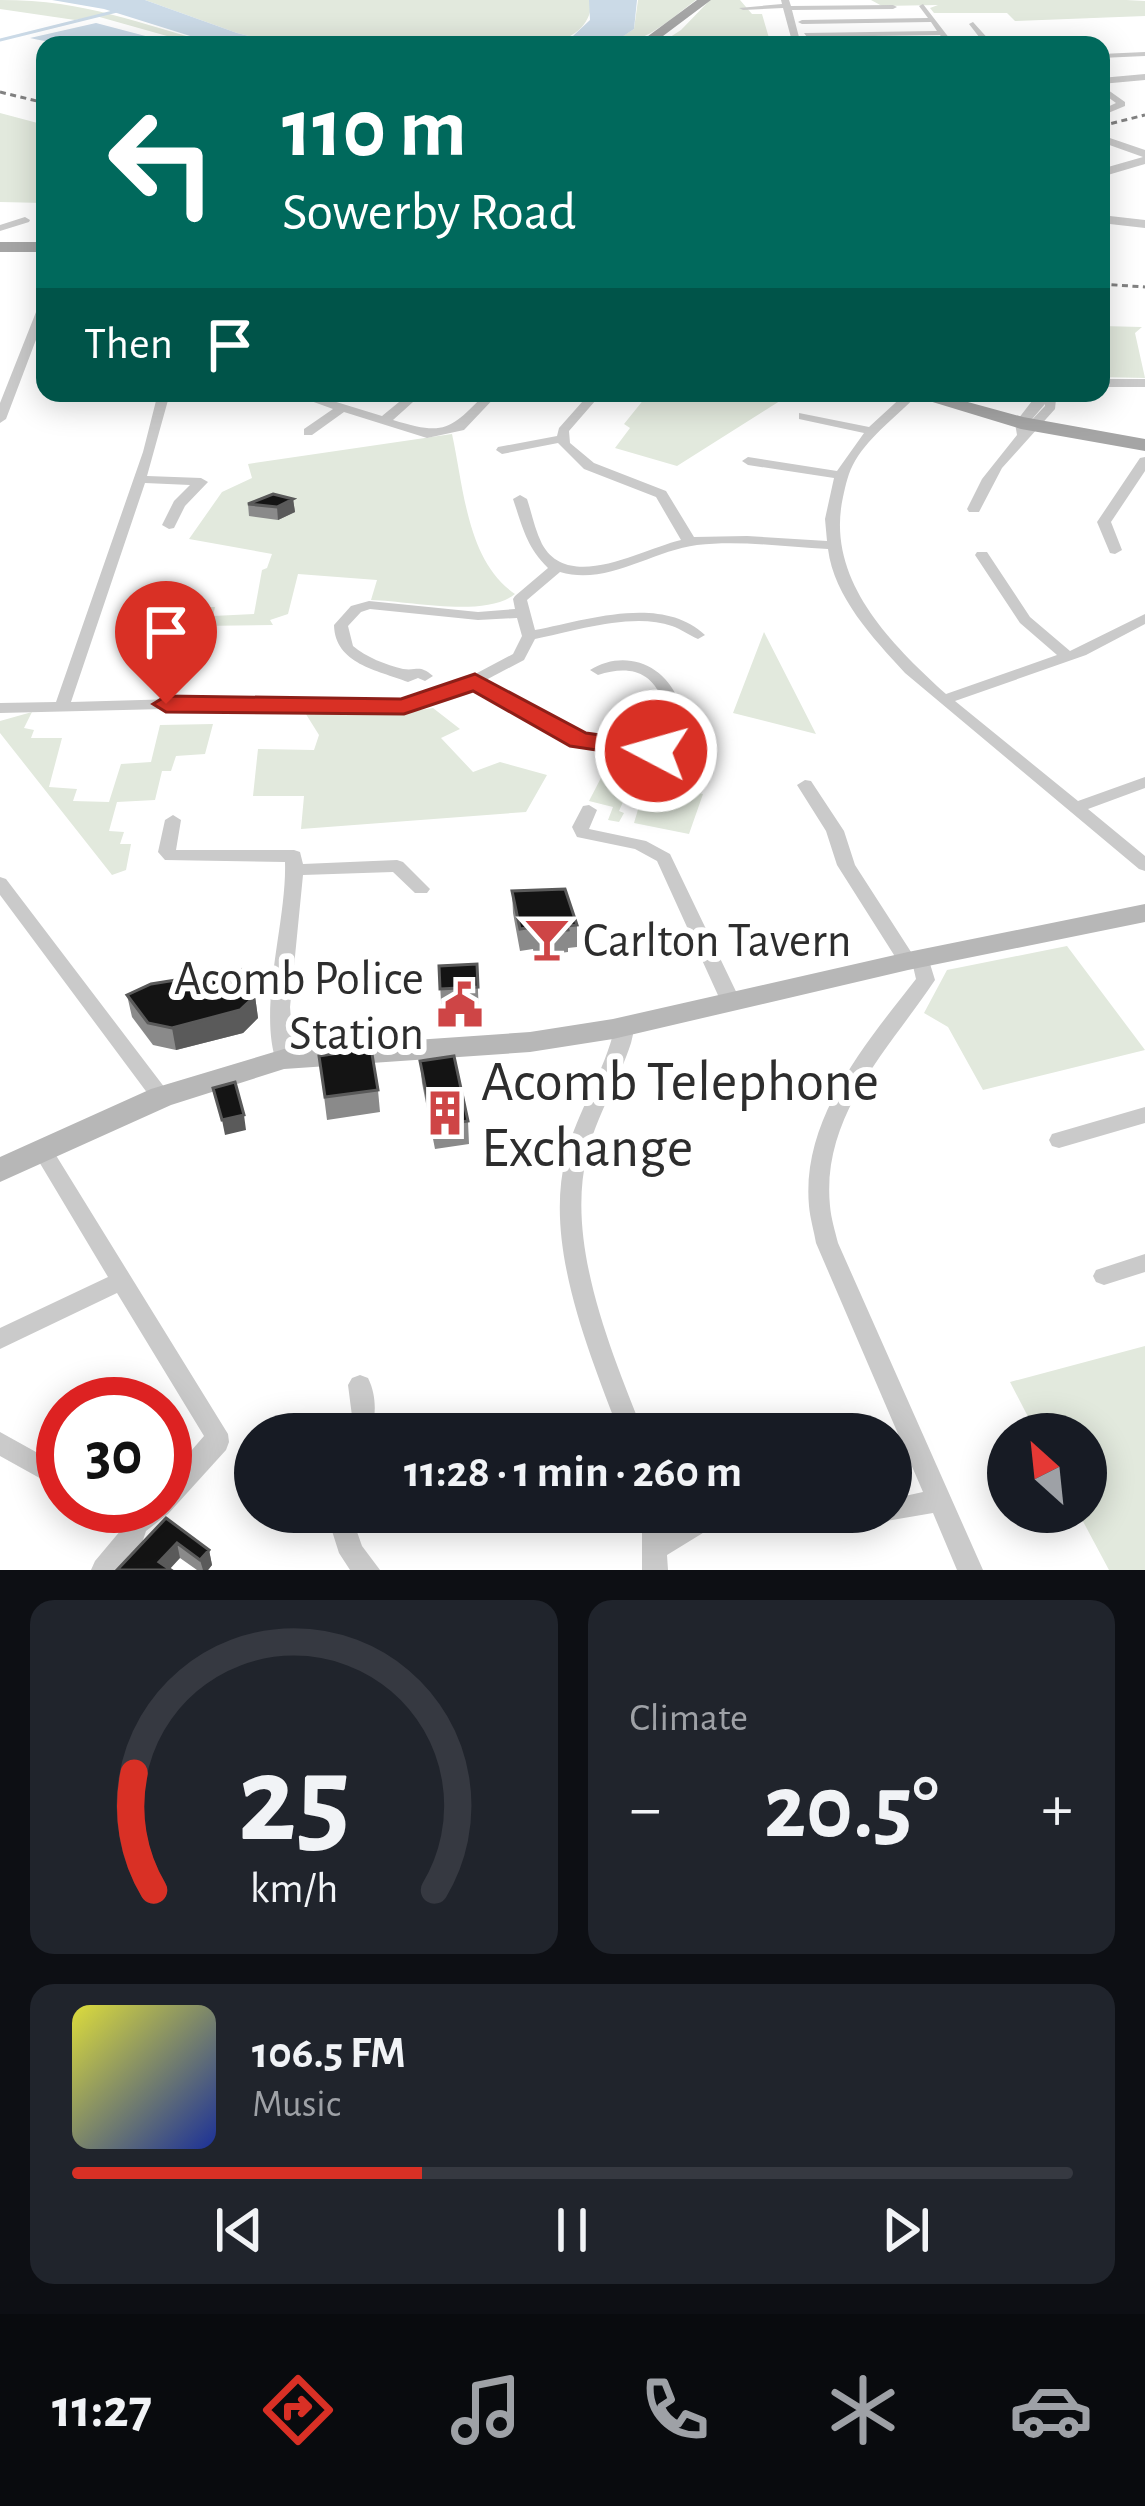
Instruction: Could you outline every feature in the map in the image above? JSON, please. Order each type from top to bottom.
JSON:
[{"type":"main road","points":[[656,36],[705,0]]},
{"type":"main road","points":[[0,247],[36,247]]},
{"type":"main road","points":[[950,402],[1145,445]]},
{"type":"main road","points":[[0,1169],[161,1097],[284,1059],[530,1042],[625,1027],[914,960],[1145,914]]},
{"type":"street","points":[[786,5],[795,36]]},
{"type":"street","points":[[910,7],[927,6],[944,36]]},
{"type":"street","points":[[742,8],[893,7]]},
{"type":"street","points":[[802,22],[932,20]]},
{"type":"street","points":[[974,24],[983,36]]},
{"type":"street","points":[[807,35],[942,33]]},
{"type":"street","points":[[1110,59],[1145,54]]},
{"type":"street","points":[[1110,68],[1119,78]]},
{"type":"street","points":[[1110,82],[1145,77]]},
{"type":"street","points":[[1110,142],[1145,157]]},
{"type":"street","points":[[1110,170],[1145,157]]},
{"type":"street","points":[[0,227],[25,220]]},
{"type":"street","points":[[1110,220],[1145,224]]},
{"type":"street","points":[[0,419],[36,325]]},
{"type":"street","points":[[1110,383],[1145,383]]},
{"type":"street","points":[[62,706],[161,402]]},
{"type":"street","points":[[320,402],[422,434],[464,425],[481,402]]},
{"type":"street","points":[[383,422],[406,402]]},
{"type":"street","points":[[502,450],[561,439],[589,402]]},
{"type":"street","points":[[903,402],[871,431],[842,475],[834,506],[834,544],[864,617],[896,657],[944,700],[1145,865]]},
{"type":"street","points":[[974,509],[990,471],[1052,402]]},
{"type":"street","points":[[308,432],[340,409]]},
{"type":"street","points":[[803,416],[871,431]]},
{"type":"street","points":[[561,439],[589,466],[661,494],[689,542]]},
{"type":"street","points":[[748,461],[842,475]]},
{"type":"street","points":[[1115,550],[1104,522],[1145,461]]},
{"type":"street","points":[[140,479],[206,484],[179,504],[169,525]]},
{"type":"street","points":[[520,499],[540,553],[559,567],[606,569],[689,542],[834,544]]},
{"type":"street","points":[[982,555],[1024,620],[1068,657]]},
{"type":"street","points":[[0,708],[246,702],[404,706],[475,682],[519,657],[529,636],[520,613],[522,597],[559,567]]},
{"type":"street","points":[[425,676],[419,672],[408,677],[353,656],[341,642],[341,625],[356,609],[369,605],[460,615],[520,613]]},
{"type":"street","points":[[529,636],[651,617],[680,620],[698,635]]},
{"type":"street","points":[[944,700],[1068,657],[1145,618]]},
{"type":"street","points":[[475,682],[579,740],[647,752],[671,744],[674,734],[662,713],[670,699],[663,684],[634,664],[614,663],[598,670]]},
{"type":"street","points":[[1076,808],[1145,782]]},
{"type":"street","points":[[805,785],[831,824],[846,866],[926,980],[864,1063],[828,1130],[815,1193],[826,1243],[970,1570]]},
{"type":"street","points":[[589,810],[580,826],[583,833],[640,845],[664,858],[732,1004]]},
{"type":"street","points":[[173,820],[167,852],[172,856],[397,866],[421,890]]},
{"type":"street","points":[[284,1059],[280,1038],[284,949],[294,863]]},
{"type":"street","points":[[0,883],[161,1097]]},
{"type":"street","points":[[625,1027],[618,1056],[581,1140],[571,1189],[575,1244],[588,1298],[625,1413]]},
{"type":"street","points":[[1059,1140],[1145,1115]]},
{"type":"street","points":[[42,1150],[181,1377]]},
{"type":"street","points":[[1104,1276],[1145,1263]]},
{"type":"street","points":[[0,1340],[122,1280]]},
{"type":"street","points":[[360,1385],[364,1413]]},
{"type":"street","points":[[192,1395],[217,1442],[192,1469]]},
{"type":"street","points":[[2,1448],[36,1466]]},
{"type":"street","points":[[912,1506],[939,1500]]},
{"type":"street","points":[[104,1570],[133,1533]]},
{"type":"street","points":[[345,1533],[352,1553],[367,1570]]},
{"type":"street","points":[[656,1559],[689,1533]]},
{"type":"shaded area","points":[[0,0],[60,4],[187,36],[167,36],[96,16],[75,20],[0,9]]},
{"type":"shaded area","points":[[145,0],[592,2],[587,19],[569,36],[237,33]]},
{"type":"shaded area","points":[[638,0],[696,0],[645,36],[623,36],[634,29]]},
{"type":"shaded area","points":[[710,0],[740,0],[752,14],[762,14],[768,36],[672,36]]},
{"type":"shaded area","points":[[871,0],[1145,1],[1145,16],[1015,21],[1007,13],[934,13],[930,8],[938,5],[882,6]]},
{"type":"shaded area","points":[[0,113],[36,123],[36,203],[0,202]]},
{"type":"shaded area","points":[[1110,326],[1142,327],[1135,333],[1145,378],[1110,377]]},
{"type":"shaded area","points":[[642,402],[778,402],[677,466],[615,448],[630,428],[624,424]]},
{"type":"shaded area","points":[[452,434],[477,543],[499,580],[515,594],[467,607],[371,600],[377,580],[298,574],[288,614],[270,620],[273,625],[124,627],[131,608],[215,607],[213,616],[254,614],[262,570],[272,554],[189,539],[222,492],[252,478],[248,464]]},
{"type":"shaded area","points":[[764,632],[816,734],[733,713]]},
{"type":"shaded area","points":[[433,708],[460,729],[441,738],[473,772],[500,762],[547,775],[526,812],[301,829],[304,796],[253,796],[258,749],[314,750],[319,735],[304,711],[387,715]]},
{"type":"shaded area","points":[[32,712],[24,728],[34,730],[31,738],[62,738],[49,787],[77,789],[73,801],[109,802],[121,764],[151,762],[160,725],[213,724],[205,754],[176,756],[171,771],[162,771],[155,800],[117,802],[109,831],[124,832],[120,844],[131,844],[126,870],[112,875],[0,733],[0,721]]},
{"type":"shaded area","points":[[603,774],[703,794],[689,834],[634,823],[642,796],[627,793],[619,822],[608,820],[613,807],[589,801]]},
{"type":"shaded area","points":[[1067,946],[1145,1050],[983,1090],[948,1027],[924,1013],[947,970]]},
{"type":"shaded area","points":[[1145,1346],[1145,1570],[1109,1570],[1089,1533],[1107,1533],[1107,1413],[1026,1413],[1010,1382]]},
{"type":"water","points":[[52,0],[145,0],[249,36],[190,36],[104,9]]},
{"type":"water","points":[[589,0],[637,0],[634,29],[624,36],[573,36],[590,20]]},
{"type":"water","points":[[96,23],[145,36],[39,36]]},
{"type":"building","points":[[273,494],[293,499],[277,507],[248,504]]},
{"type":"building","points":[[565,889],[577,925],[534,933],[533,927],[520,929],[512,891]]},
{"type":"building","points":[[477,964],[478,987],[440,989],[439,966]]},
{"type":"building","points":[[245,969],[255,996],[240,1010],[172,1028],[148,1023],[127,995],[151,984]]},
{"type":"building","points":[[371,1048],[378,1090],[325,1097],[319,1056]]},
{"type":"building","points":[[454,1056],[468,1121],[433,1126],[420,1061]]},
{"type":"building","points":[[235,1082],[244,1115],[222,1120],[213,1088]]},
{"type":"building","points":[[152,1533],[186,1533],[209,1550],[200,1560],[177,1543],[159,1562],[171,1570],[117,1570]]},
{"type":"waterway","points":[[0,40],[117,11]]},
{"type":"railway","points":[[0,92],[36,101]]},
{"type":"railway","points":[[1110,124],[1145,115]]},
{"type":"railway","points":[[1110,285],[1145,287]]},
{"type":"place","name":"Carlton Tavern","points":[[547,939]]},
{"type":"place","name":"Acomb Police Station","points":[[460,1005]]},
{"type":"place","name":"Acomb Telephone Exchange","points":[[445,1113]]},
{"type":"route","points":[[166,704],[404,706],[475,682],[579,740],[606,748],[656,751]]}]
